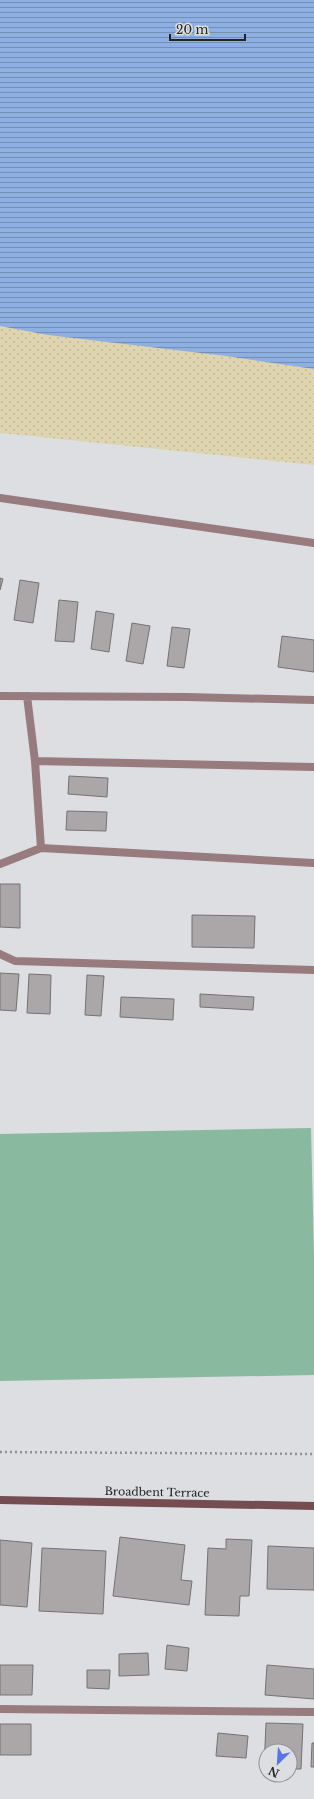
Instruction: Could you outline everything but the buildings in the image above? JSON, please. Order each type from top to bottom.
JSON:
[{"type":"main road","name":"Broadbent Terrace","points":[[0,1500],[314,1506]]},
{"type":"lane","points":[[0,498],[314,543]]},
{"type":"lane","points":[[0,696],[187,697],[314,700]]},
{"type":"lane","points":[[27,696],[35,761],[41,848]]},
{"type":"lane","points":[[35,761],[314,767]]},
{"type":"lane","points":[[0,864],[41,848],[314,862]]},
{"type":"lane","points":[[0,954],[15,961],[314,970]]},
{"type":"lane","points":[[0,1709],[314,1712]]},
{"type":"path","points":[[0,1452],[314,1454]]},
{"type":"green space","points":[[311,1128],[314,1257],[314,1375],[0,1381],[0,1134]]},
{"type":"sand","points":[[0,278],[314,322],[314,465],[0,433]]},
{"type":"water","points":[[0,0],[314,0],[314,369],[226,356],[48,335],[0,326]]}]
